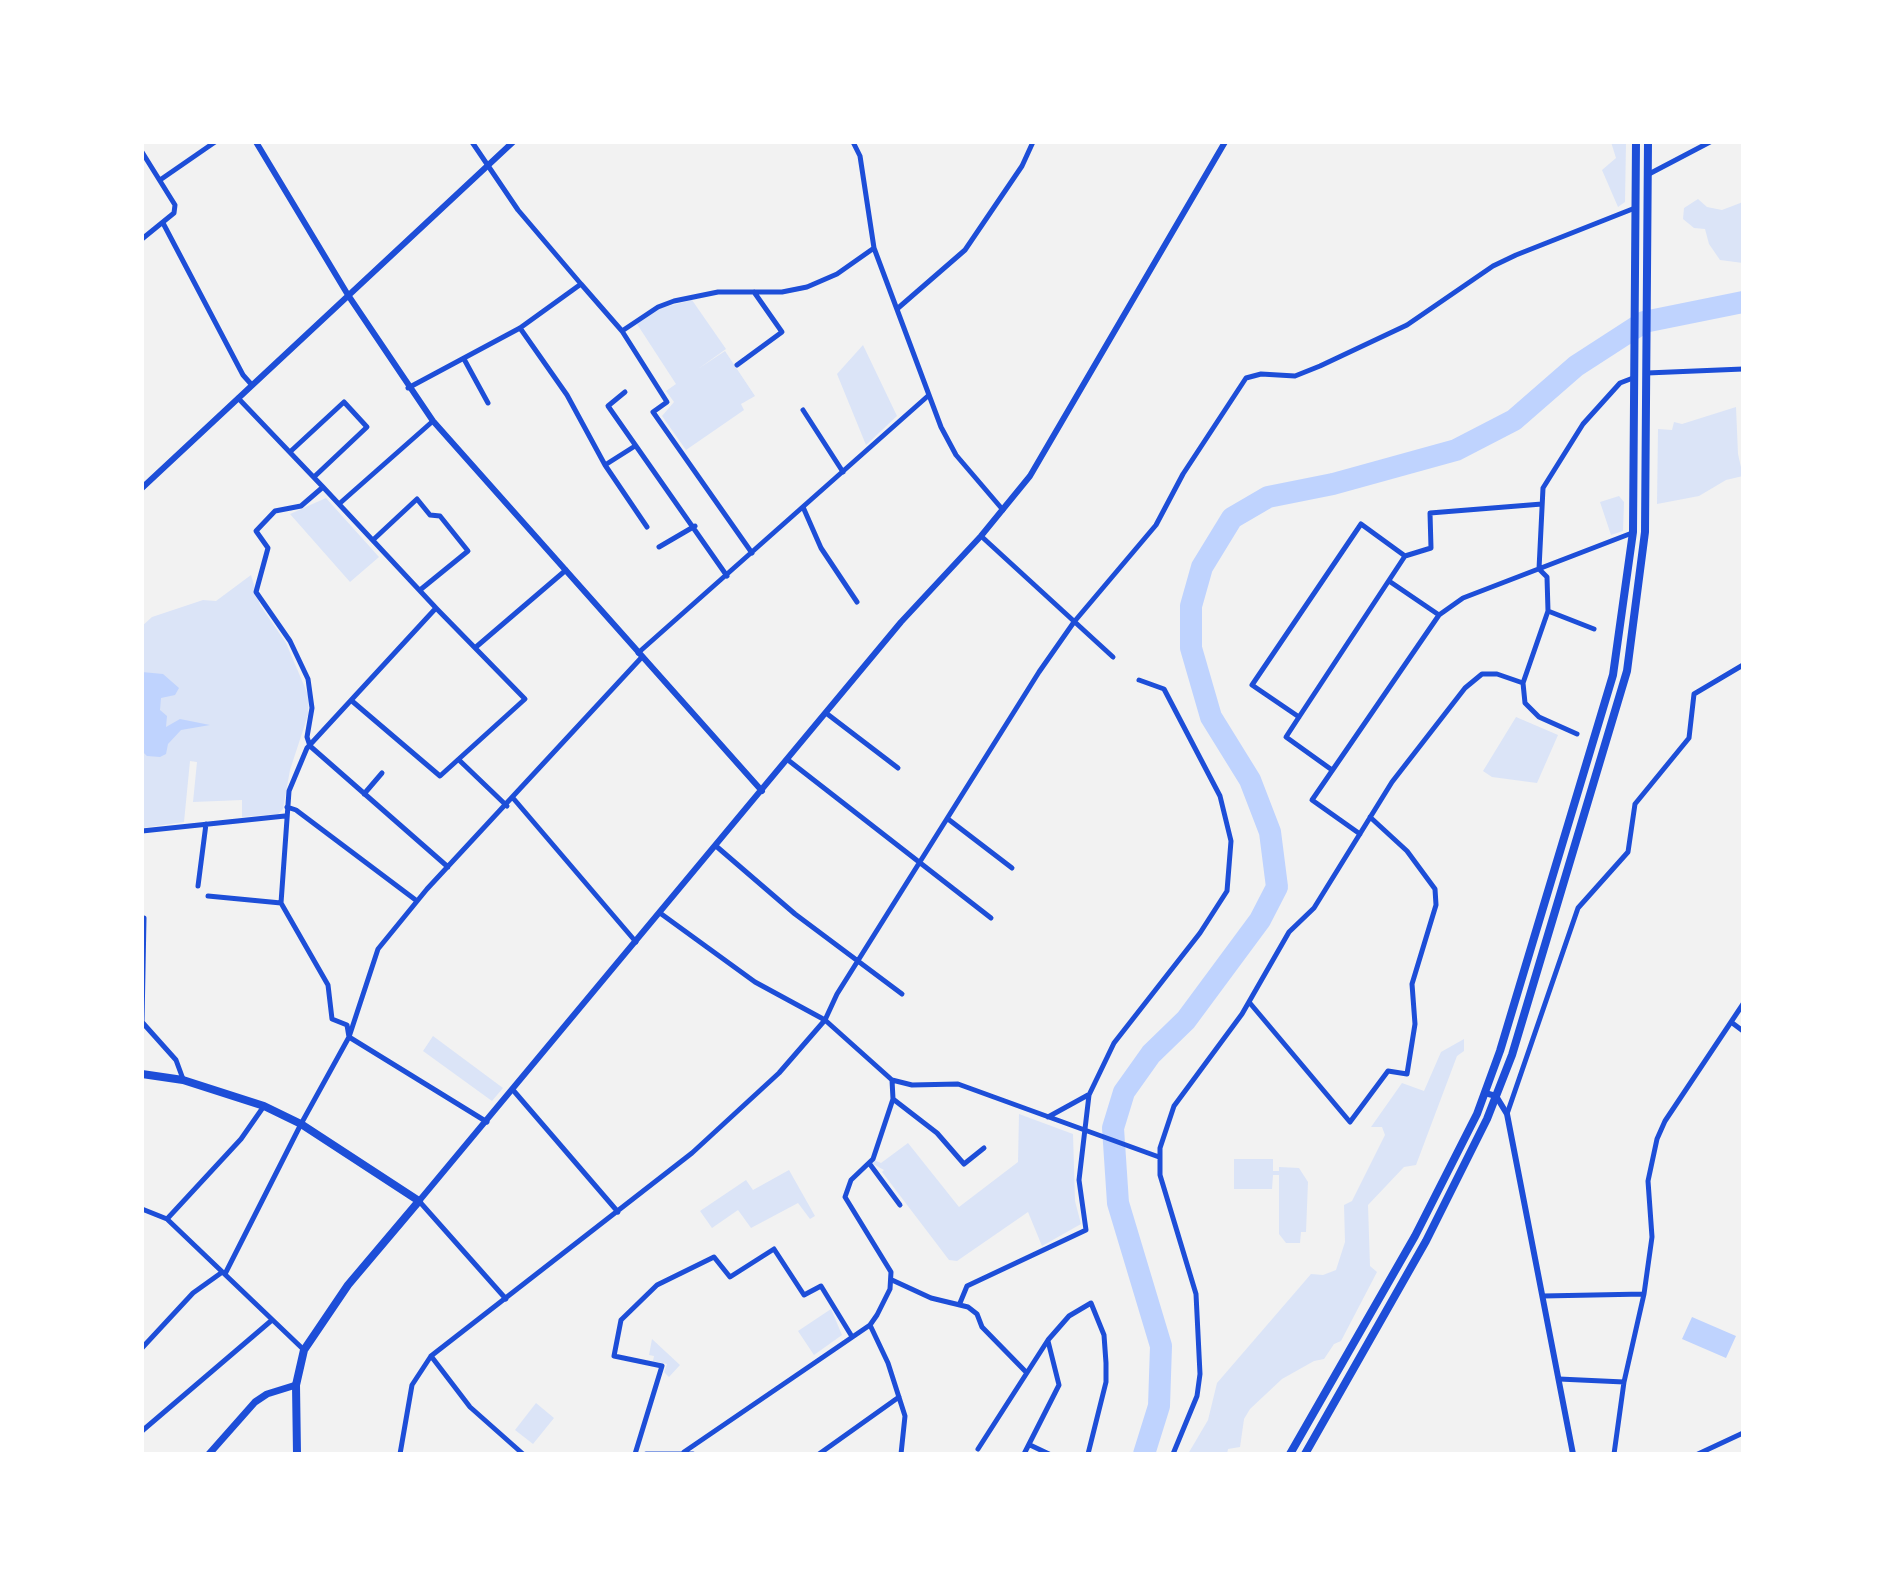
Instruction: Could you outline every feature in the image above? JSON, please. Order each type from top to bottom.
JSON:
[{"type":"highway","points":[[1290,1454],[1442,1187],[1485,1093],[1613,675],[1633,532],[1636,142]]},
{"type":"highway","points":[[1305,1454],[1446,1203],[1496,1096],[1512,1055],[1627,671],[1645,532],[1648,142]]},
{"type":"highway","points":[[142,1074],[183,1080],[264,1106],[301,1124],[419,1201],[331,1308],[304,1350],[296,1385],[297,1454]]},
{"type":"main road","points":[[209,1454],[255,1402],[267,1394],[296,1385]]},
{"type":"street","points":[[160,180],[215,142]]},
{"type":"street","points":[[256,142],[348,295],[433,421],[762,791]]},
{"type":"street","points":[[472,142],[486,166],[622,331],[667,402],[653,412],[752,553]]},
{"type":"street","points":[[142,488],[513,142]]},
{"type":"street","points":[[853,142],[860,156],[874,248],[929,395],[956,455],[1003,510]]},
{"type":"street","points":[[897,309],[965,250],[1022,166],[1033,142]]},
{"type":"street","points":[[506,1299],[419,1201],[914,606],[1003,510],[1059,431],[1099,355],[1225,142]]},
{"type":"street","points":[[1648,174],[1710,142]]},
{"type":"street","points":[[142,152],[175,205],[174,213],[142,239]]},
{"type":"street","points":[[400,1454],[412,1385],[431,1356],[618,1212],[737,1114],[779,1073],[825,1020],[858,961],[1074,622],[1156,525],[1183,474],[1246,378],[1261,374],[1295,376],[1320,366],[1407,325],[1516,255],[1635,208]]},
{"type":"street","points":[[163,223],[251,384]]},
{"type":"street","points":[[622,331],[666,303],[718,292],[782,292],[807,287],[837,274],[874,248]]},
{"type":"street","points":[[408,388],[520,328],[581,284]]},
{"type":"street","points":[[737,365],[782,332],[753,291]]},
{"type":"street","points":[[520,328],[567,395],[605,465],[647,527]]},
{"type":"street","points":[[464,359],[488,403]]},
{"type":"street","points":[[1647,373],[1743,369]]},
{"type":"street","points":[[1577,734],[1539,717],[1525,703],[1523,683],[1548,611],[1547,577],[1539,569],[1543,488],[1566,446],[1620,383],[1634,378]]},
{"type":"street","points":[[625,392],[608,406],[695,526],[727,576]]},
{"type":"street","points":[[142,1348],[193,1293],[224,1273],[349,1037],[378,949],[417,901],[507,806],[640,655],[929,395]]},
{"type":"street","points":[[237,397],[525,699],[440,776],[352,701]]},
{"type":"street","points":[[291,452],[344,402],[367,427],[314,477]]},
{"type":"street","points":[[803,410],[843,472]]},
{"type":"street","points":[[339,504],[433,421]]},
{"type":"street","points":[[605,465],[635,446]]},
{"type":"street","points":[[323,487],[301,506],[275,511],[256,531],[268,548],[256,592],[290,641],[308,679],[312,708],[307,737],[310,746],[448,867]]},
{"type":"street","points":[[373,540],[417,499],[430,515],[440,516],[468,551],[420,590]]},
{"type":"street","points":[[1332,770],[1286,737],[1405,556],[1431,548],[1430,513],[1542,504]]},
{"type":"street","points":[[803,507],[821,548],[857,602]]},
{"type":"street","points":[[1299,717],[1252,685],[1361,524],[1405,556]]},
{"type":"street","points":[[659,547],[695,526]]},
{"type":"street","points":[[1361,835],[1312,800],[1439,615],[1463,598],[1633,532]]},
{"type":"street","points":[[981,536],[1113,657]]},
{"type":"street","points":[[476,647],[566,570]]},
{"type":"street","points":[[1389,581],[1439,615]]},
{"type":"street","points":[[436,608],[310,746],[289,791],[281,903],[328,985],[332,1019],[347,1025],[349,1037],[487,1122]]},
{"type":"street","points":[[1548,611],[1594,629]]},
{"type":"street","points":[[1507,1114],[1578,908],[1628,852],[1635,804],[1689,738],[1694,694],[1743,665]]},
{"type":"street","points":[[1173,1454],[1200,1385],[1196,1294],[1164,1197],[1159,1157],[1166,1123],[1180,1095],[1249,1002],[1289,932],[1314,908],[1392,782],[1472,680],[1482,674],[1497,674],[1523,683]]},
{"type":"street","points":[[960,1303],[967,1286],[1086,1230],[1079,1180],[1089,1095],[1114,1043],[1223,901],[1232,861],[1227,819],[1220,796],[1164,689],[1139,680]]},
{"type":"street","points":[[826,713],[898,768]]},
{"type":"street","points":[[459,760],[507,806]]},
{"type":"street","points":[[788,760],[991,918]]},
{"type":"street","points":[[364,794],[382,773]]},
{"type":"street","points":[[513,798],[636,942]]},
{"type":"street","points":[[287,807],[296,810],[417,901]]},
{"type":"street","points":[[142,831],[285,816]]},
{"type":"street","points":[[1249,1002],[1350,1122],[1388,1071],[1407,1074],[1415,1024],[1412,984],[1436,905],[1435,889],[1407,851],[1370,817]]},
{"type":"street","points":[[948,819],[1012,868]]},
{"type":"street","points":[[198,886],[206,824]]},
{"type":"street","points":[[716,846],[795,914],[902,994]]},
{"type":"street","points":[[208,896],[281,903]]},
{"type":"street","points":[[660,913],[755,982],[825,1020],[892,1080],[912,1085],[958,1084],[1159,1157]]},
{"type":"street","points":[[144,918],[142,1022],[176,1060],[183,1080]]},
{"type":"street","points":[[1614,1454],[1624,1382],[1636,1343],[1652,1237],[1648,1181],[1657,1139],[1665,1121],[1692,1085],[1743,1004]]},
{"type":"street","points":[[1731,1022],[1743,1031]]},
{"type":"street","points":[[684,1452],[851,1335],[870,1325],[892,1280],[884,1255],[845,1197],[851,1180],[869,1163],[893,1099],[892,1080]]},
{"type":"street","points":[[513,1090],[618,1212]]},
{"type":"street","points":[[1485,1093],[1496,1096],[1507,1114],[1573,1454]]},
{"type":"street","points":[[1048,1117],[1089,1095]]},
{"type":"street","points":[[893,1099],[937,1133],[964,1164],[984,1148]]},
{"type":"street","points":[[167,1219],[241,1139],[264,1106]]},
{"type":"street","points":[[869,1163],[900,1205]]},
{"type":"street","points":[[143,1211],[167,1219],[304,1350]]},
{"type":"street","points":[[635,1454],[662,1366],[614,1356],[621,1320],[657,1285],[714,1257],[730,1277],[774,1249],[804,1295],[821,1286],[851,1335]]},
{"type":"street","points":[[892,1280],[931,1298],[960,1303],[977,1314],[982,1327],[1025,1371]]},
{"type":"street","points":[[1543,1296],[1644,1294]]},
{"type":"street","points":[[978,1449],[1025,1371],[1048,1340],[1069,1316],[1091,1303],[1104,1335],[1106,1382],[1088,1454]]},
{"type":"street","points":[[142,1431],[272,1320]]},
{"type":"street","points":[[870,1325],[905,1416],[901,1454]]},
{"type":"street","points":[[1024,1454],[1059,1385],[1048,1340]]},
{"type":"street","points":[[431,1356],[470,1407],[523,1454]]},
{"type":"street","points":[[1559,1379],[1624,1382]]},
{"type":"street","points":[[819,1454],[899,1397]]},
{"type":"street","points":[[1698,1454],[1743,1433]]},
{"type":"street","points":[[1030,1445],[1049,1454]]},
{"type":"street","points":[[646,1454],[693,1454]]},
{"type":"shaded area","points":[[1611,142],[1626,142],[1625,202],[1618,207],[1602,170],[1616,158]]},
{"type":"shaded area","points":[[1698,199],[1707,207],[1722,210],[1743,202],[1743,263],[1720,260],[1709,244],[1705,229],[1694,228],[1683,219],[1684,208]]},
{"type":"shaded area","points":[[692,300],[726,349],[698,369],[725,351],[755,396],[741,404],[744,410],[686,450],[662,416],[674,402],[666,391],[676,384],[637,324],[661,308]]},
{"type":"shaded area","points":[[863,345],[897,416],[866,445],[837,374]]},
{"type":"shaded area","points":[[1736,407],[1738,454],[1743,476],[1726,480],[1699,496],[1657,504],[1658,429],[1672,430],[1674,422],[1682,424]]},
{"type":"shaded area","points":[[1619,496],[1624,502],[1623,531],[1611,535],[1600,502]]},
{"type":"shaded area","points":[[326,498],[379,557],[350,582],[290,514]]},
{"type":"shaded area","points":[[251,575],[260,605],[286,643],[309,697],[308,715],[290,770],[283,809],[278,814],[242,817],[242,800],[193,802],[197,762],[190,761],[184,822],[142,828],[142,626],[152,617],[203,600],[216,601]]},
{"type":"shaded area","points":[[1516,717],[1558,735],[1537,783],[1492,777],[1483,771]]},
{"type":"shaded area","points":[[433,1036],[503,1088],[492,1101],[423,1051]]},
{"type":"shaded area","points":[[1464,1039],[1464,1051],[1457,1056],[1416,1165],[1404,1167],[1368,1205],[1370,1266],[1377,1272],[1341,1341],[1334,1344],[1324,1359],[1314,1361],[1282,1379],[1250,1409],[1244,1419],[1240,1447],[1228,1449],[1227,1454],[1188,1454],[1208,1420],[1217,1383],[1311,1274],[1323,1275],[1336,1270],[1345,1242],[1344,1205],[1352,1201],[1385,1135],[1382,1127],[1371,1127],[1402,1083],[1424,1091],[1441,1052]]},
{"type":"shaded area","points":[[1019,1114],[1073,1134],[1075,1201],[1081,1224],[1042,1246],[1028,1212],[957,1261],[949,1260],[882,1172],[884,1170],[873,1164],[874,1160],[881,1163],[908,1143],[959,1207],[1018,1162]]},
{"type":"shaded area","points":[[1234,1159],[1273,1159],[1273,1171],[1279,1171],[1279,1167],[1299,1168],[1308,1182],[1306,1232],[1301,1232],[1300,1243],[1286,1243],[1279,1234],[1279,1175],[1273,1175],[1272,1189],[1234,1189]]},
{"type":"shaded area","points":[[789,1170],[815,1216],[810,1219],[798,1203],[751,1228],[738,1210],[712,1228],[700,1211],[746,1180],[753,1190]]},
{"type":"shaded area","points":[[831,1309],[842,1335],[814,1355],[798,1331]]},
{"type":"shaded area","points":[[652,1339],[680,1365],[669,1377],[664,1372],[667,1364],[653,1361],[654,1356],[649,1355]]},
{"type":"shaded area","points":[[536,1403],[554,1418],[533,1444],[515,1430]]},
{"type":"water","points":[[142,672],[163,674],[179,688],[175,695],[161,698],[160,710],[167,716],[166,727],[180,719],[210,725],[181,730],[168,744],[166,754],[160,757],[147,756],[142,751]]},
{"type":"water","points":[[1692,1317],[1736,1336],[1726,1358],[1682,1339]]},
{"type":"waterway","points":[[1144,1454],[1159,1406],[1161,1346],[1118,1203],[1113,1128],[1124,1092],[1151,1054],[1186,1020],[1260,920],[1277,887],[1270,832],[1250,780],[1211,717],[1191,648],[1191,606],[1202,567],[1232,518],[1268,497],[1333,484],[1456,450],[1514,420],[1576,366],[1644,322],[1743,302]]}]
